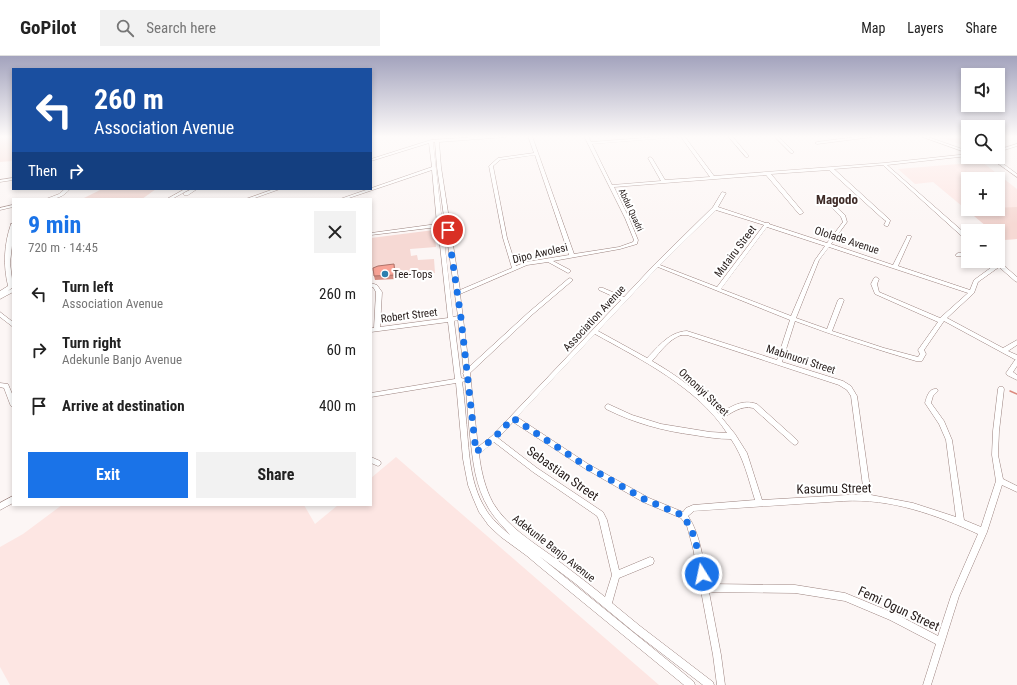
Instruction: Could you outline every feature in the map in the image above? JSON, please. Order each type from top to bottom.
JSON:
[{"type":"street","name":"Adekunle Banjo Avenue","points":[[438,165],[461,318],[467,469],[471,484],[482,511],[502,534],[531,554],[691,685]]},
{"type":"street","points":[[492,165],[505,238],[514,268]]},
{"type":"street","points":[[540,165],[572,256]]},
{"type":"street","name":"Abdul Quadri","points":[[601,165],[627,218],[636,240],[635,243],[630,245]]},
{"type":"street","points":[[654,165],[664,182]]},
{"type":"street","points":[[705,165],[714,178]]},
{"type":"street","points":[[611,186],[870,165]]},
{"type":"street","points":[[886,165],[961,232]]},
{"type":"street","points":[[1002,165],[1017,176]]},
{"type":"street","points":[[372,189],[434,168]]},
{"type":"street","name":"Adekunle Banjo Avenue","points":[[434,168],[450,320],[464,377],[482,487],[491,506],[514,533],[579,581],[607,605],[710,685]]},
{"type":"street","points":[[831,169],[884,217],[888,222],[886,225]]},
{"type":"street","points":[[768,174],[801,212]]},
{"type":"street","points":[[0,181],[12,179]]},
{"type":"street","points":[[52,198],[62,195],[67,190]]},
{"type":"street","points":[[171,198],[186,190]]},
{"type":"street","points":[[179,198],[193,190]]},
{"type":"street","points":[[251,198],[275,190]]},
{"type":"street","points":[[345,198],[369,190]]},
{"type":"street","name":"Association Avenue","points":[[476,452],[494,438],[596,332],[657,265],[715,208],[724,193]]},
{"type":"street","points":[[0,209],[12,206]]},
{"type":"street","points":[[778,363],[793,319],[817,260],[845,222],[843,216],[833,207]]},
{"type":"street","name":"Ololade Avenue","points":[[715,208],[972,292]]},
{"type":"street","name":"Mutairu Street","points":[[718,289],[767,224]]},
{"type":"street","points":[[372,234],[439,225]]},
{"type":"street","points":[[12,229],[8,247],[7,271],[12,287]]},
{"type":"street","points":[[895,266],[909,238]]},
{"type":"street","name":"Dipo Awolesi","points":[[457,293],[514,268],[548,260],[630,245]]},
{"type":"street","points":[[548,260],[568,271]]},
{"type":"street","points":[[657,265],[793,319],[851,340],[916,359],[920,359],[924,354],[921,350],[942,320],[972,292],[976,281],[991,268]]},
{"type":"street","points":[[1003,268],[1017,280]]},
{"type":"street","points":[[876,279],[874,284],[877,293],[942,320],[1017,358]]},
{"type":"street","points":[[372,395],[464,377],[531,313],[570,280]]},
{"type":"street","points":[[372,285],[375,286],[379,292],[374,330]]},
{"type":"street","points":[[0,293],[12,287]]},
{"type":"street","points":[[0,297],[12,287]]},
{"type":"street","points":[[602,289],[625,300]]},
{"type":"street","points":[[829,332],[841,300]]},
{"type":"street","points":[[0,314],[12,324]]},
{"type":"street","name":"Robert Street","points":[[374,330],[461,318]]},
{"type":"street","name":"Omoniyi Street","points":[[596,332],[680,381],[718,417],[741,449],[759,502]]},
{"type":"street","name":"Mabinuori Street","points":[[648,361],[673,335],[680,332],[833,380],[849,388],[854,396],[868,498]]},
{"type":"street","points":[[1003,351],[1017,342]]},
{"type":"street","points":[[1017,362],[1009,373],[1017,378]]},
{"type":"street","points":[[0,386],[5,385],[8,387],[12,401]]},
{"type":"street","points":[[927,685],[955,596],[983,532],[1000,481],[995,455],[1001,389]]},
{"type":"street","points":[[935,391],[930,395],[928,403],[942,423],[949,440],[960,521]]},
{"type":"street","points":[[718,417],[750,403],[795,442]]},
{"type":"street","points":[[608,407],[646,424],[723,437],[733,436]]},
{"type":"street","points":[[513,418],[586,466],[646,500],[684,516],[695,538],[717,655],[721,685]]},
{"type":"street","name":"Sebastian Street","points":[[494,438],[535,470],[600,514],[603,520],[616,575],[607,605]]},
{"type":"street","points":[[1000,481],[1017,489]]},
{"type":"street","name":"Kasumu Street","points":[[684,516],[689,510],[694,508],[759,502],[868,498],[913,506],[960,521],[983,532]]},
{"type":"street","points":[[0,507],[12,500]]},
{"type":"street","points":[[616,575],[650,561]]},
{"type":"street","name":"Femi Ogun Street","points":[[704,588],[795,589],[845,598],[887,614],[940,642]]},
{"type":"shaded area","points":[[942,165],[986,165],[995,172],[961,172],[961,205],[933,182],[915,184],[898,169]]},
{"type":"shaded area","points":[[1005,180],[1017,189],[1017,239],[1005,240],[1005,224],[984,224],[974,216],[1005,216]]},
{"type":"shaded area","points":[[100,190],[155,190],[143,198],[84,198]]},
{"type":"shaded area","points":[[1005,207],[1017,207],[1017,239],[1005,240],[1005,224],[984,224],[974,216],[1005,216]]},
{"type":"shaded area","points":[[434,230],[436,247],[410,249],[411,256],[417,255],[418,260],[434,259],[435,273],[398,277],[397,268],[372,271],[372,238]]},
{"type":"shaded area","points":[[396,457],[659,685],[10,685],[0,667],[0,547],[23,534],[61,506],[305,506],[315,524],[337,506],[372,506],[372,477]]},
{"type":"building","points":[[394,264],[395,275],[374,276],[373,268]]},
{"type":"waterway","points":[[1010,391],[1017,394]]},
{"type":"place","name":"Tee-Tops","points":[[385,274]]},
{"type":"district","name":"Magodo","points":[[837,199]]},
{"type":"route","points":[[448,230],[461,318],[476,452],[494,438],[513,418],[586,466],[646,500],[684,516],[695,538],[702,574]]}]
